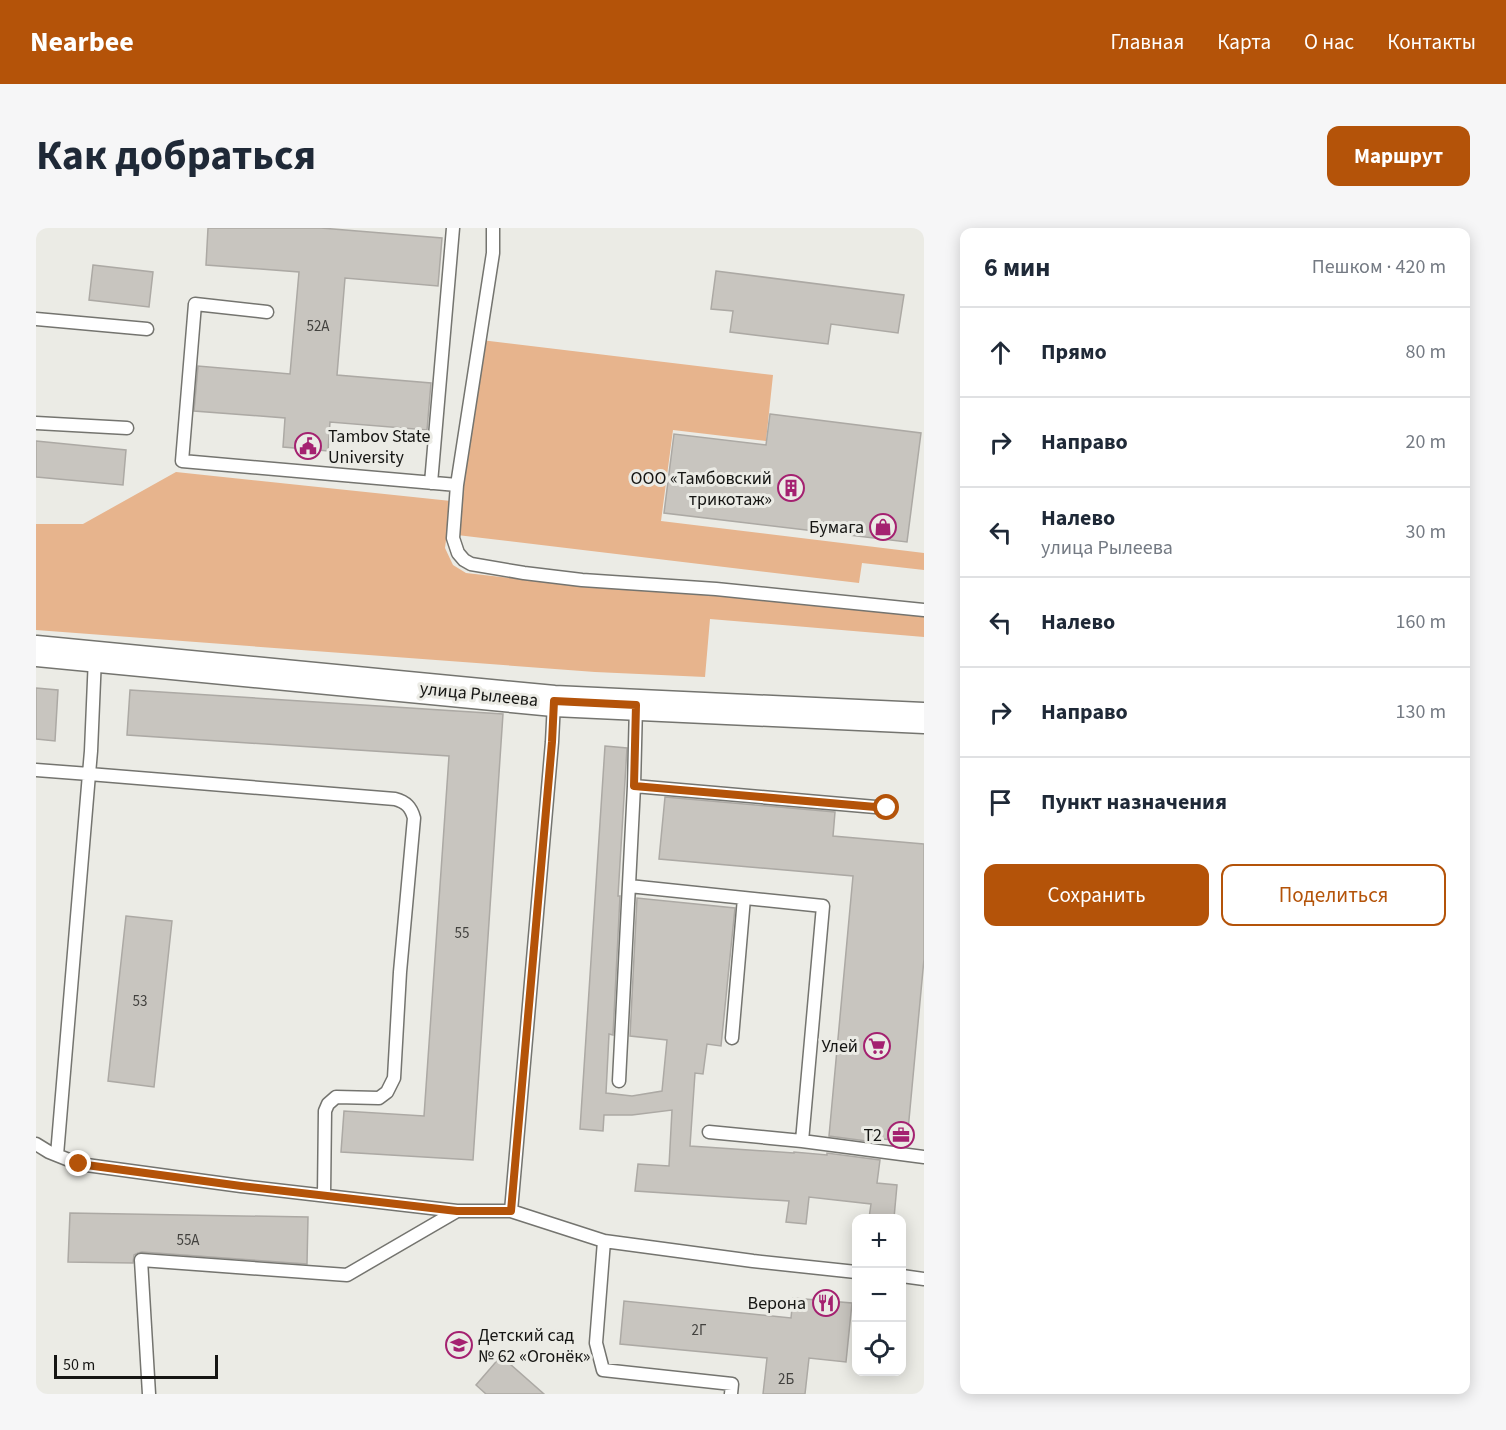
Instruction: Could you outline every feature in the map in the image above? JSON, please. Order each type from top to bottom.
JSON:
[{"type":"street","name":"улица Рылеева","points":[[36,651],[554,701],[924,718]]},
{"type":"lane","points":[[431,483],[453,228]]},
{"type":"lane","points":[[493,228],[492,253],[457,485],[453,538],[458,553],[464,560],[471,564],[524,573],[582,580],[716,588],[924,610]]},
{"type":"lane","points":[[267,312],[195,304],[182,460],[457,485]]},
{"type":"lane","points":[[36,319],[147,329]]},
{"type":"lane","points":[[36,423],[127,428]]},
{"type":"lane","points":[[57,1155],[91,751],[95,656]]},
{"type":"lane","points":[[511,1211],[554,701]]},
{"type":"lane","points":[[619,1081],[636,705]]},
{"type":"lane","points":[[36,770],[395,799],[411,808],[414,819],[400,972],[394,1078],[387,1092],[379,1098],[336,1097],[328,1104],[325,1111],[324,1195]]},
{"type":"lane","points":[[634,786],[887,808]]},
{"type":"lane","points":[[629,886],[823,906],[802,1141]]},
{"type":"lane","points":[[732,1038],[744,898]]},
{"type":"lane","points":[[709,1132],[802,1141],[924,1157]]},
{"type":"lane","points":[[36,1144],[79,1164],[241,1186],[457,1211],[511,1211],[604,1241],[852,1272]]},
{"type":"lane","points":[[149,1394],[141,1260],[347,1275],[457,1211]]},
{"type":"lane","points":[[604,1241],[596,1343],[603,1370],[732,1384],[731,1394]]},
{"type":"lane","points":[[906,1277],[924,1279]]},
{"type":"shaded area","points":[[481,340],[773,375],[766,441],[673,430],[661,521],[924,553],[924,570],[862,563],[859,583],[457,535]]},
{"type":"shaded area","points":[[176,472],[451,501],[445,548],[453,565],[466,573],[589,587],[758,598],[924,615],[924,637],[710,619],[705,677],[595,672],[36,630],[36,524],[83,524]]},
{"type":"building","points":[[208,228],[321,228],[442,238],[438,286],[345,278],[337,375],[431,383],[427,430],[330,422],[328,451],[283,447],[285,418],[194,411],[198,366],[290,374],[299,272],[206,265]]},
{"type":"building","points":[[93,265],[153,272],[149,307],[89,300]]},
{"type":"building","points":[[716,271],[904,295],[898,333],[831,324],[828,344],[730,332],[733,311],[711,309]]},
{"type":"building","name":"ООО «Тамбовский трикотаж»","points":[[770,414],[921,433],[907,542],[664,513],[674,434],[766,445]]},
{"type":"building","points":[[36,441],[126,450],[123,485],[36,477]]},
{"type":"building","points":[[36,688],[58,690],[55,741],[36,739]]},
{"type":"building","points":[[130,690],[503,714],[473,1160],[341,1152],[344,1111],[424,1116],[449,756],[127,735]]},
{"type":"building","points":[[605,746],[627,748],[613,1035],[609,1034],[606,1093],[632,1096],[662,1091],[667,1040],[630,1036],[637,898],[735,908],[721,1046],[707,1044],[703,1074],[695,1073],[690,1146],[827,1155],[827,1153],[880,1160],[877,1183],[897,1185],[894,1214],[870,1214],[871,1204],[809,1197],[806,1224],[786,1222],[789,1201],[635,1191],[638,1164],[669,1166],[672,1110],[632,1115],[604,1115],[603,1131],[580,1129]]},
{"type":"building","name":"Улей","points":[[665,797],[835,812],[833,836],[924,844],[924,959],[907,1141],[882,1139],[881,1143],[829,1136],[853,876],[659,859]]},
{"type":"building","points":[[126,916],[172,921],[154,1087],[108,1081]]},
{"type":"building","points":[[70,1213],[308,1217],[307,1264],[142,1252],[134,1255],[133,1263],[68,1262]]},
{"type":"building","points":[[793,1298],[852,1303],[846,1362],[809,1358],[805,1394],[763,1394],[767,1358],[620,1344],[624,1301],[791,1318]]},
{"type":"building","points":[[501,1356],[544,1394],[486,1394],[476,1385]]},
{"type":"place","name":"Tambov State University","points":[[308,446]]},
{"type":"place","name":"ООО «Тамбовский трикотаж»","points":[[791,488]]},
{"type":"place","name":"Бумага","points":[[883,527]]},
{"type":"place","name":"Улей","points":[[877,1046]]},
{"type":"place","name":"T2","points":[[901,1135]]},
{"type":"place","name":"Верона","points":[[826,1303]]},
{"type":"place","name":"Детский сад № 62 «Огонёк»","points":[[459,1345]]},
{"type":"route","points":[[79,1164],[241,1186],[457,1211],[511,1211],[554,701],[636,705],[634,786],[887,808]]}]
